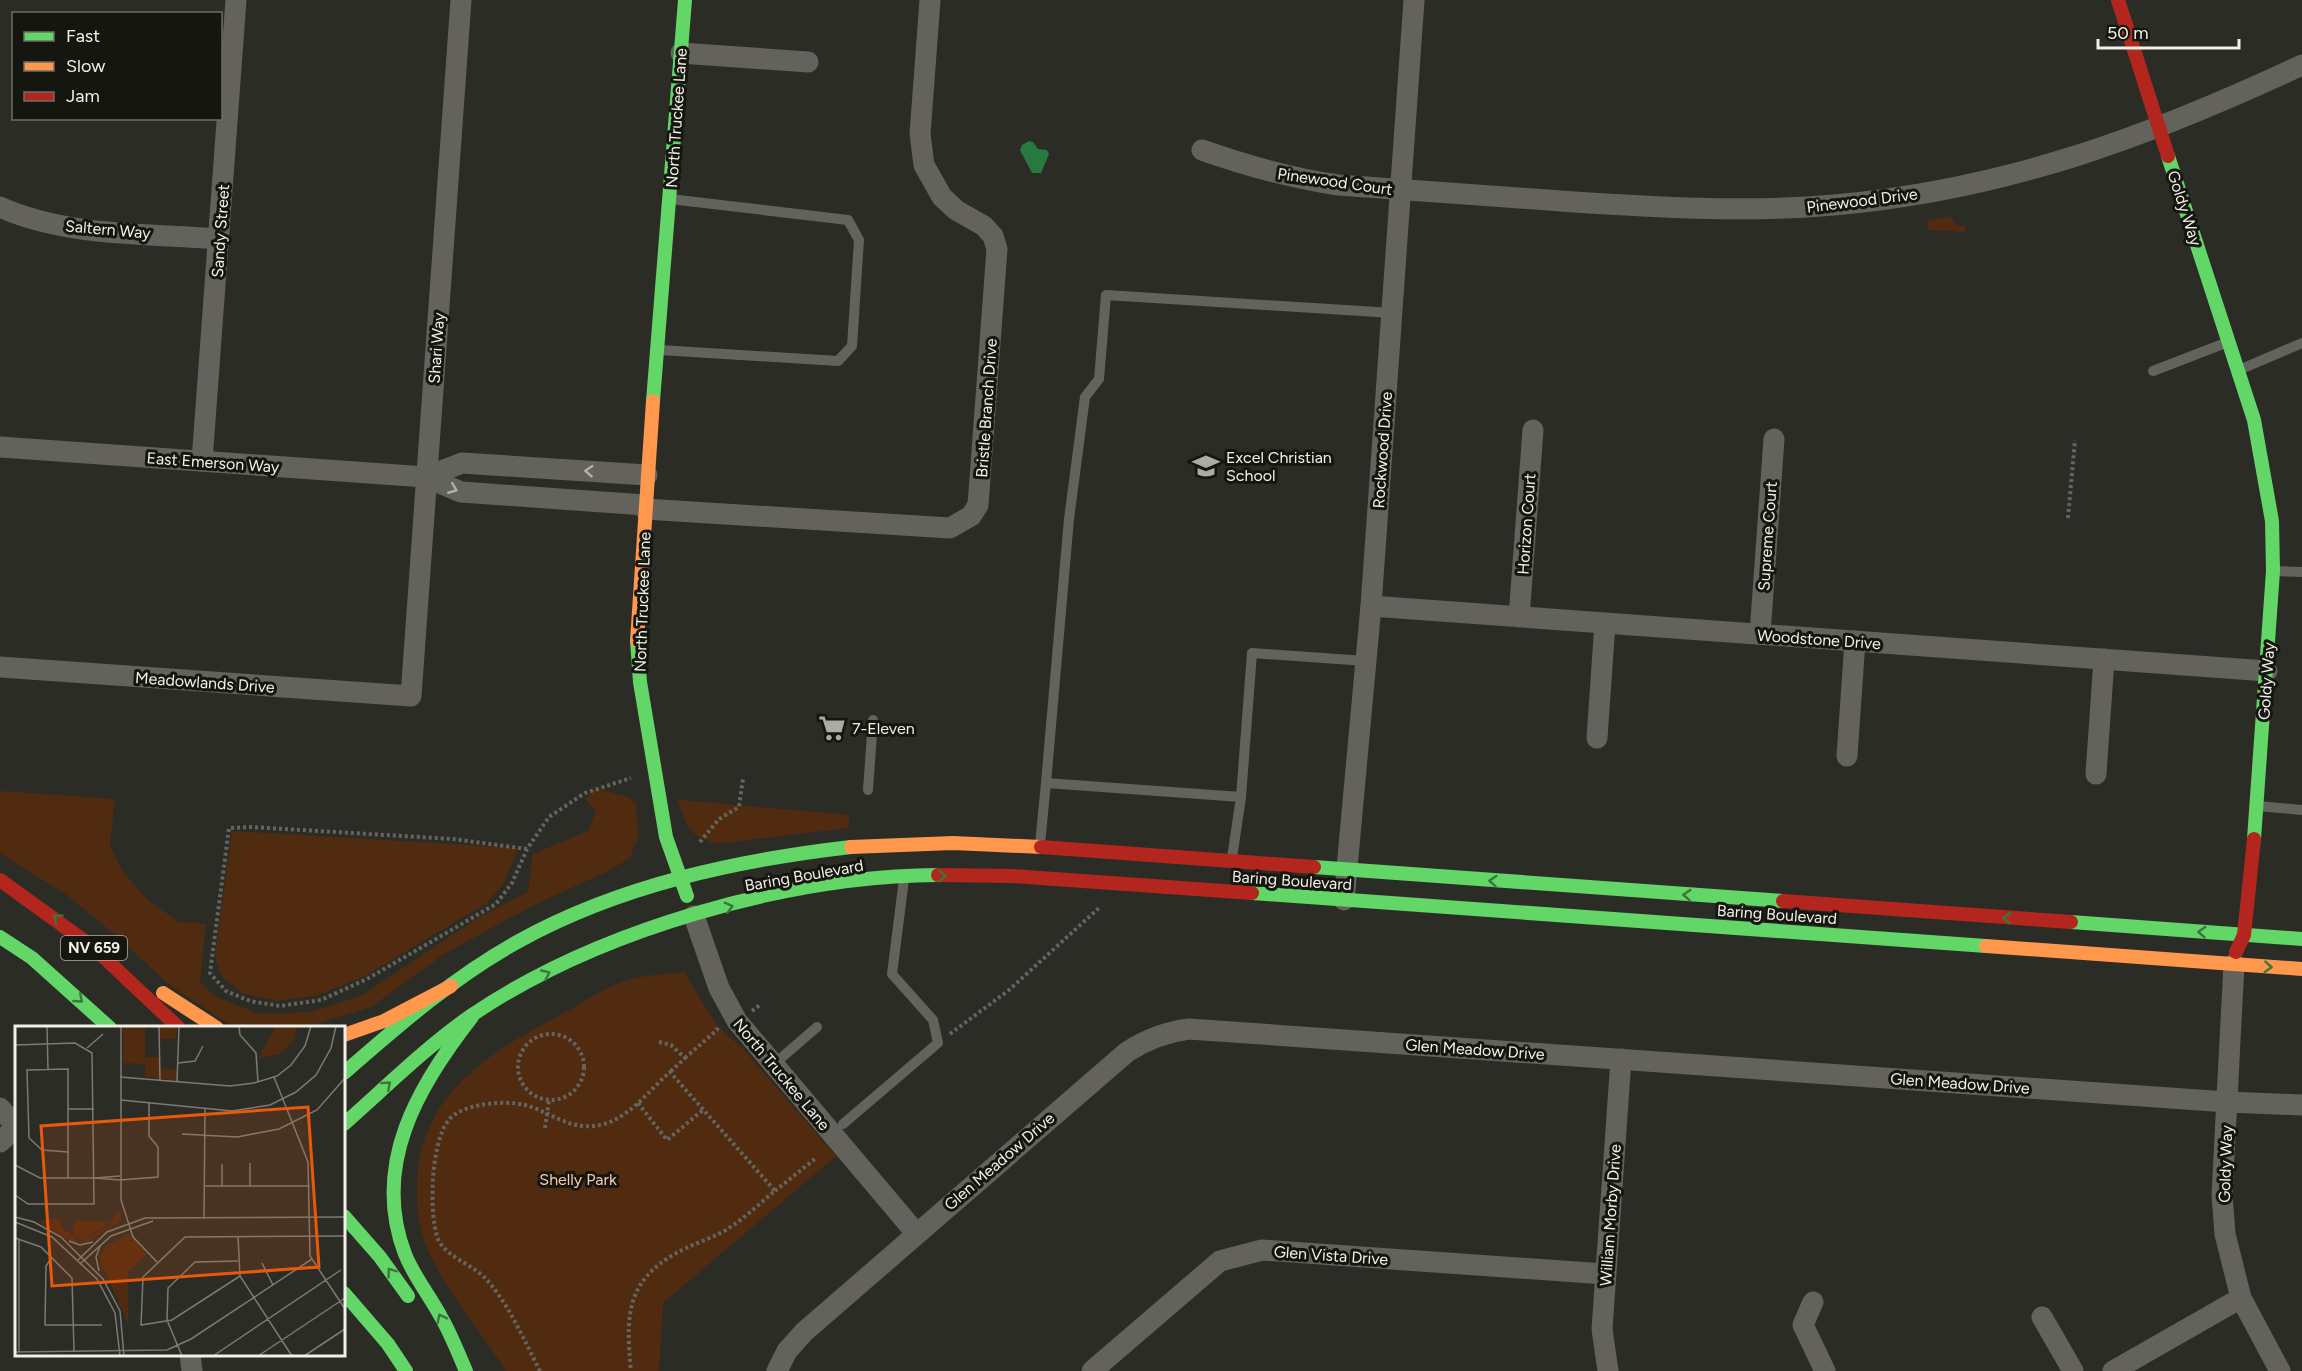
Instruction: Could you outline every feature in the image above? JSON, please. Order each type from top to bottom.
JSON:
[{"type":"main road","name":"North Truckee Lane","points":[[685,0],[647,475],[637,646],[640,682],[666,837],[694,916]]},
{"type":"main road","name":"Goldy Way","points":[[2118,0],[2238,371],[2265,470],[2272,521],[2273,571],[2257,806],[2244,935],[2234,964]]},
{"type":"main road","name":"Baring Boulevard","points":[[345,1072],[406,1018],[507,948],[548,926],[590,908],[681,877],[771,858],[866,844],[961,842],[1039,847],[2302,939]]},
{"type":"main road","name":"Baring Boulevard","points":[[345,1123],[409,1066],[491,1003],[587,955],[663,925],[694,916],[802,890],[904,876],[1011,876],[2302,969]]},
{"type":"main road","name":"NV 659","points":[[0,880],[54,916],[106,957],[177,1026]]},
{"type":"main road","name":"NV 659","points":[[0,937],[32,958],[108,1026]]},
{"type":"main road","points":[[106,957],[214,1026]]},
{"type":"main road","points":[[345,1035],[384,1021],[452,986]]},
{"type":"main road","points":[[464,1371],[440,1314],[415,1276],[404,1251],[394,1219],[391,1189],[394,1155],[408,1114],[444,1051],[472,1017]]},
{"type":"main road","points":[[345,1217],[380,1257],[415,1305]]},
{"type":"main road","points":[[345,1294],[388,1344],[406,1371]]},
{"type":"main road","points":[[429,1324],[464,1371]]},
{"type":"street","name":"Sandy Street","points":[[202,461],[236,0]]},
{"type":"street","name":"Shari Way","points":[[411,696],[461,0]]},
{"type":"street","name":"Bristle Branch Drive","points":[[645,507],[950,528],[961,524],[975,511],[980,496],[997,249],[993,236],[984,226],[956,210],[942,197],[924,165],[920,134],[930,0]]},
{"type":"street","name":"Rockwood Drive","points":[[1344,900],[1371,606],[1414,0]]},
{"type":"street","points":[[681,53],[808,62]]},
{"type":"street","name":"Pinewood Drive","points":[[1401,190],[1678,209],[1754,210],[1835,205],[1909,196],[2002,177],[2099,150],[2160,128],[2302,64]]},
{"type":"street","name":"Pinewood Court","points":[[1202,150],[1246,166],[1292,178],[1401,190]]},
{"type":"street","name":"Saltern Way","points":[[0,207],[30,219],[62,226],[219,238]]},
{"type":"street","name":"Horizon Court","points":[[1519,617],[1533,430]]},
{"type":"street","name":"Supreme Court","points":[[1760,634],[1774,439]]},
{"type":"street","name":"East Emerson Way","points":[[0,447],[426,477],[461,492],[645,507]]},
{"type":"street","name":"East Emerson Way","points":[[426,477],[462,463],[647,475]]},
{"type":"street","name":"Woodstone Drive","points":[[1371,606],[2267,671]]},
{"type":"street","points":[[1597,738],[1605,623]]},
{"type":"street","points":[[1847,756],[1855,641]]},
{"type":"street","points":[[2096,774],[2104,659]]},
{"type":"street","name":"Meadowlands Drive","points":[[0,667],[411,696]]},
{"type":"street","name":"North Truckee Lane","points":[[694,916],[727,1005],[773,1065],[916,1233]]},
{"type":"street","name":"Goldy Way","points":[[2234,964],[2222,1195],[2225,1234],[2241,1298],[2280,1371]]},
{"type":"street","name":"Glen Meadow Drive","points":[[777,1371],[787,1351],[804,1332],[916,1233],[1127,1052],[1146,1040],[1167,1032],[1189,1029],[2227,1102],[2302,1105]]},
{"type":"street","name":"William Morby Drive","points":[[1608,1371],[1602,1329],[1621,1059]]},
{"type":"street","points":[[0,1108],[15,1126]]},
{"type":"street","points":[[0,1143],[15,1128]]},
{"type":"street","name":"Glen Vista Drive","points":[[1097,1369],[1220,1261],[1240,1254],[1262,1250],[1605,1274]]},
{"type":"street","points":[[2112,1371],[2241,1298]]},
{"type":"street","points":[[1813,1302],[1803,1325],[1825,1371]]},
{"type":"street","points":[[2042,1317],[2073,1371]]},
{"type":"street","points":[[190,1356],[192,1371]]},
{"type":"lane","points":[[657,350],[838,361],[852,345],[860,240],[848,220],[670,199]]},
{"type":"lane","points":[[1039,847],[1071,508],[1085,397],[1099,378],[1106,295],[1392,313]]},
{"type":"lane","points":[[2153,371],[2229,342]]},
{"type":"lane","points":[[2238,371],[2302,344]]},
{"type":"lane","points":[[2273,571],[2302,572]]},
{"type":"lane","points":[[1231,862],[1241,797],[1252,653],[1366,661]]},
{"type":"lane","points":[[868,790],[873,720]]},
{"type":"lane","points":[[1046,783],[1241,797]]},
{"type":"lane","points":[[2257,806],[2302,810]]},
{"type":"lane","points":[[843,1125],[938,1043],[933,1020],[892,974],[904,876]]},
{"type":"lane","points":[[773,1065],[817,1027]]},
{"type":"path","points":[[2068,518],[2075,440]]},
{"type":"path","points":[[527,849],[453,839],[251,827],[229,828],[210,973],[226,991],[250,1001],[280,1006],[321,1000],[368,979],[496,904],[512,883],[527,849],[549,818],[585,793],[631,778]]},
{"type":"path","points":[[699,843],[719,819],[739,807],[743,778]]},
{"type":"path","points":[[938,1043],[1008,990],[1103,904]]},
{"type":"path","points":[[540,1371],[520,1332],[485,1278],[450,1252],[437,1239],[432,1192],[436,1150],[448,1120],[494,1102],[526,1106],[547,1116],[580,1126],[594,1126],[616,1119],[638,1103],[717,1030],[718,1025]]},
{"type":"path","points":[[548,1034],[565,1037],[573,1042],[582,1057],[584,1066],[583,1075],[574,1090],[558,1099],[549,1100],[536,1096],[525,1088],[518,1068],[523,1048],[533,1039],[548,1034]]},
{"type":"path","points":[[660,1042],[671,1045],[685,1058]]},
{"type":"path","points":[[670,1072],[775,1191]]},
{"type":"path","points":[[545,1128],[549,1100]]},
{"type":"path","points":[[638,1103],[668,1140],[703,1110]]},
{"type":"path","points":[[631,1371],[627,1334],[631,1304],[641,1283],[654,1267],[684,1249],[732,1227],[816,1158]]},
{"type":"green space","points":[[1951,216],[1956,225],[1965,226],[1965,232],[1927,230],[1928,220]]},
{"type":"green space","points":[[596,788],[627,797],[636,803],[638,838],[629,859],[534,905],[444,954],[371,1007],[310,1026],[240,1026],[227,1023],[167,983],[119,938],[67,895],[0,853],[0,791],[115,799],[110,845],[122,871],[149,901],[179,922],[206,924],[200,982],[216,997],[259,1014],[310,1012],[361,996],[481,916],[528,892],[533,854],[588,831],[596,811],[585,799]]},
{"type":"green space","points":[[678,800],[850,815],[848,828],[718,844],[701,838],[690,830]]},
{"type":"green space","points":[[232,831],[518,848],[504,883],[487,903],[365,976],[315,996],[276,1001],[242,993],[222,977],[215,957]]},
{"type":"green space","name":"Shelly Park","points":[[684,972],[716,1024],[745,1051],[836,1156],[663,1303],[659,1371],[506,1371],[439,1272],[422,1233],[418,1211],[417,1181],[421,1151],[430,1125],[444,1101],[462,1081],[506,1046],[616,984],[640,977]]},
{"type":"shaded area","points":[[1029,141],[1033,142],[1038,149],[1047,150],[1049,154],[1041,173],[1032,173],[1020,150],[1022,145]]},
{"type":"traffic: fast","points":[[653,401],[685,0]]},
{"type":"traffic: fast","points":[[2168,156],[2254,420],[2272,521],[2273,571],[2254,839]]},
{"type":"traffic: fast","points":[[637,641],[640,682],[666,837],[687,896]]},
{"type":"traffic: fast","points":[[345,1072],[450,985],[495,955],[558,921],[639,890],[680,878],[766,859],[851,847]]},
{"type":"traffic: fast","points":[[1314,867],[1783,901]]},
{"type":"traffic: fast","points":[[345,1123],[455,1027],[522,985],[577,957],[696,913],[757,897],[819,885],[880,878],[938,875]]},
{"type":"traffic: fast","points":[[1252,893],[1986,946]]},
{"type":"traffic: fast","points":[[2071,922],[2302,939]]},
{"type":"traffic: fast","points":[[0,937],[32,958],[108,1026]]},
{"type":"traffic: fast","points":[[466,1371],[445,1323],[405,1254],[396,1221],[394,1189],[397,1158],[418,1099],[452,1043],[472,1017]]},
{"type":"traffic: fast","points":[[345,1217],[380,1257],[408,1296]]},
{"type":"traffic: fast","points":[[345,1294],[388,1344],[406,1371]]},
{"type":"traffic: slow","points":[[637,641],[653,401]]},
{"type":"traffic: slow","points":[[851,847],[953,843],[1041,847]]},
{"type":"traffic: slow","points":[[1986,946],[2302,969]]},
{"type":"traffic: slow","points":[[345,1035],[384,1021],[451,986]]},
{"type":"traffic: slow","points":[[163,993],[214,1026]]},
{"type":"traffic: jam","points":[[2118,0],[2168,156]]},
{"type":"traffic: jam","points":[[2236,952],[2244,935],[2254,839]]},
{"type":"traffic: jam","points":[[1041,847],[1314,867]]},
{"type":"traffic: jam","points":[[938,875],[1011,876],[1252,893]]},
{"type":"traffic: jam","points":[[0,880],[94,948],[177,1026]]},
{"type":"traffic: jam","points":[[1783,901],[2071,922]]},
{"type":"place","name":"Excel Christian School","points":[[1206,466]]},
{"type":"place","name":"7-Eleven","points":[[832,728]]}]
